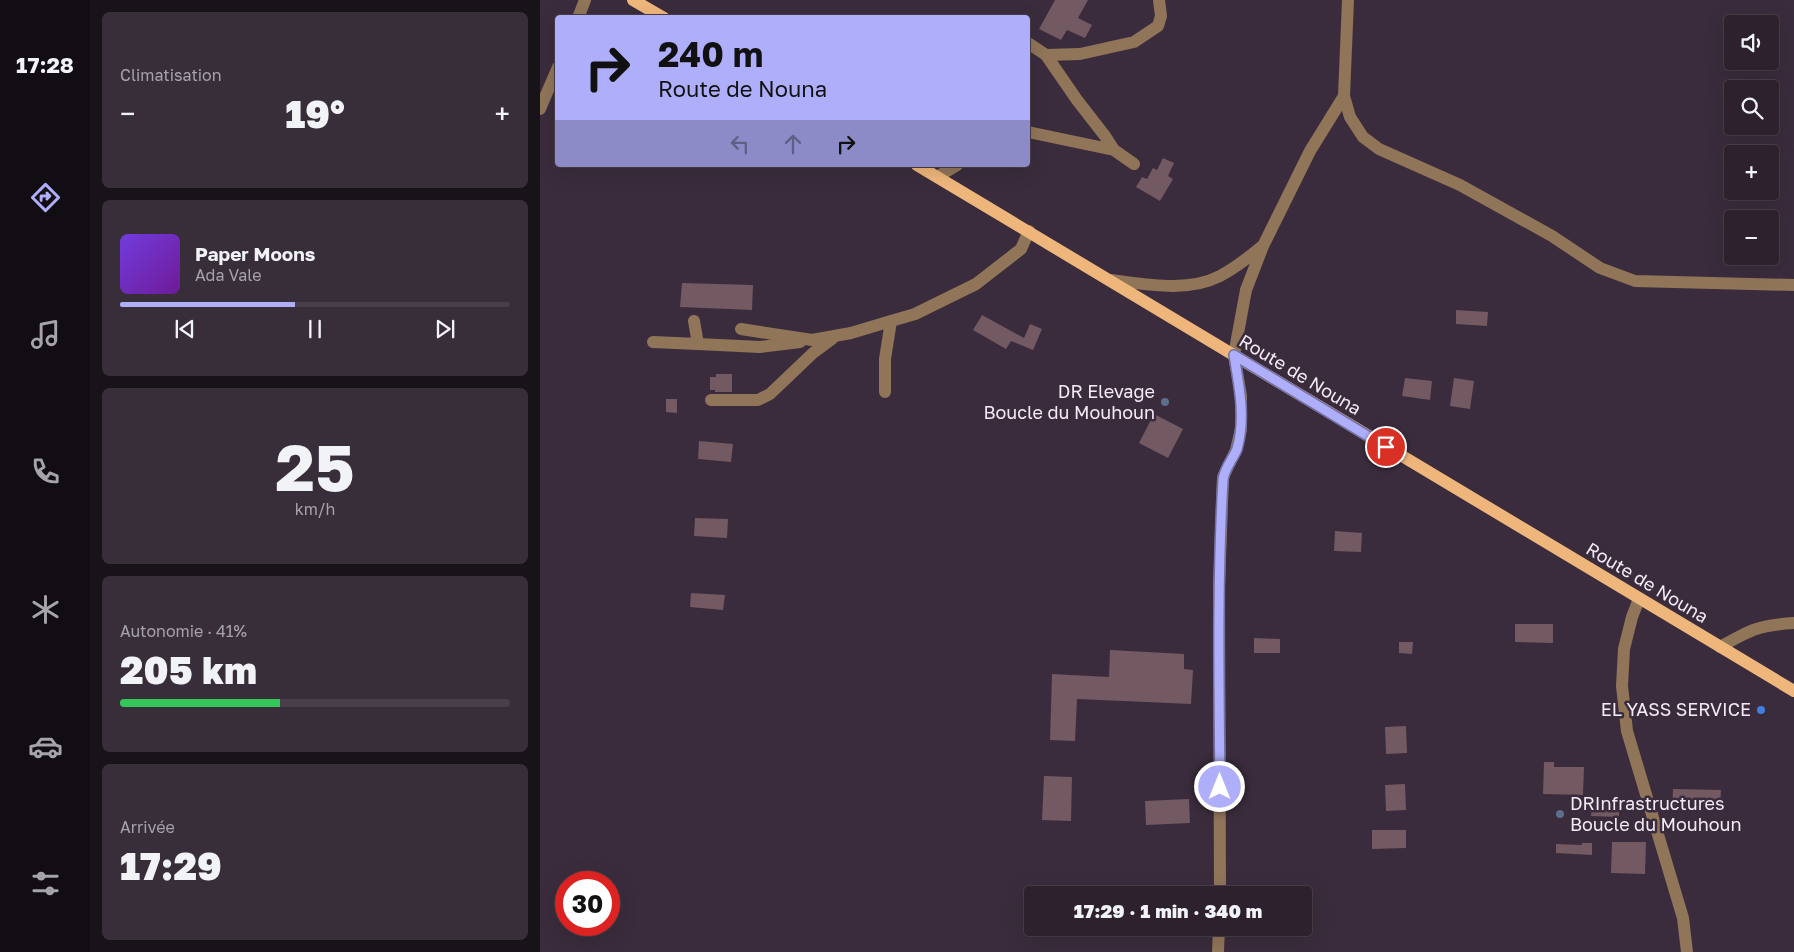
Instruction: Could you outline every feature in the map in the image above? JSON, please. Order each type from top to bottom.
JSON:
[{"type":"main road","points":[[633,0],[659,15]]},
{"type":"main road","name":"Route de Nouna","points":[[920,167],[1794,691]]},
{"type":"street","points":[[579,15],[585,0]]},
{"type":"street","points":[[1046,55],[1080,54],[1134,42],[1158,26],[1161,16],[1159,0]]},
{"type":"street","points":[[1348,0],[1344,96],[1350,117],[1362,137],[1379,149],[1460,186],[1552,236],[1600,268],[1635,281],[1794,285]]},
{"type":"street","points":[[1030,45],[1046,55],[1114,150],[1134,164]]},
{"type":"street","points":[[540,109],[555,74]]},
{"type":"street","points":[[1220,886],[1220,586],[1224,477],[1236,450],[1241,429],[1241,396],[1234,355],[1246,290],[1263,246],[1310,151],[1344,96]]},
{"type":"street","points":[[1030,132],[1114,150]]},
{"type":"street","points":[[937,177],[954,167]]},
{"type":"street","points":[[653,342],[760,347],[851,333],[915,314],[976,284],[1021,249],[1029,231]]},
{"type":"street","points":[[1110,280],[1190,286],[1219,277],[1243,262],[1263,246]]},
{"type":"street","points":[[694,321],[698,344]]},
{"type":"street","points":[[886,392],[886,359],[890,321]]},
{"type":"street","points":[[741,328],[812,340]]},
{"type":"street","points":[[711,400],[758,400],[770,394],[813,353],[836,336]]},
{"type":"street","points":[[1640,599],[1632,617],[1624,649],[1622,686],[1627,731],[1684,918],[1687,952]]},
{"type":"street","points":[[1720,647],[1749,630],[1769,625],[1794,623]]},
{"type":"street","points":[[1218,952],[1219,936]]},
{"type":"building","points":[[1055,0],[1088,0],[1078,18],[1092,25],[1085,38],[1067,30],[1061,40],[1039,29]]},
{"type":"building","points":[[1163,158],[1174,163],[1168,176],[1173,179],[1160,201],[1136,187],[1142,177],[1147,179],[1153,168],[1157,170]]},
{"type":"building","points":[[682,283],[753,285],[752,310],[680,307]]},
{"type":"building","points":[[1456,310],[1488,312],[1487,326],[1456,324]]},
{"type":"building","points":[[982,315],[1024,338],[1030,324],[1042,329],[1033,350],[1011,341],[1006,349],[973,330]]},
{"type":"building","points":[[716,374],[732,374],[732,392],[715,392],[715,390],[710,390],[710,377],[716,377]]},
{"type":"building","points":[[1405,378],[1432,381],[1430,400],[1402,396]]},
{"type":"building","points":[[1454,378],[1474,381],[1470,409],[1450,406]]},
{"type":"building","points":[[666,399],[677,399],[677,413],[666,412]]},
{"type":"building","points":[[1154,414],[1183,429],[1168,458],[1139,443]]},
{"type":"building","points":[[699,441],[733,444],[731,462],[698,459]]},
{"type":"building","points":[[695,518],[728,519],[727,538],[694,536]]},
{"type":"building","points":[[1335,531],[1362,533],[1361,552],[1334,551]]},
{"type":"building","points":[[691,593],[725,595],[723,610],[690,607]]},
{"type":"building","points":[[1515,624],[1553,624],[1553,643],[1515,642]]},
{"type":"building","points":[[1254,638],[1280,639],[1280,653],[1254,653]]},
{"type":"building","points":[[1399,642],[1413,642],[1412,654],[1399,653]]},
{"type":"building","points":[[1110,650],[1184,654],[1184,669],[1193,670],[1191,704],[1077,699],[1075,741],[1050,740],[1052,674],[1109,677]]},
{"type":"building","points":[[1406,726],[1407,753],[1386,754],[1385,727]]},
{"type":"building","points":[[1544,762],[1554,762],[1554,767],[1584,767],[1583,795],[1543,794]]},
{"type":"building","points":[[1044,776],[1072,777],[1071,821],[1042,820]]},
{"type":"building","points":[[1405,784],[1406,810],[1386,811],[1385,785]]},
{"type":"building","points":[[1673,789],[1721,790],[1720,810],[1672,809]]},
{"type":"building","points":[[1189,799],[1190,823],[1146,825],[1145,801]]},
{"type":"building","points":[[1592,804],[1619,805],[1619,817],[1591,816]]},
{"type":"building","points":[[1372,830],[1406,830],[1406,848],[1372,849]]},
{"type":"building","points":[[1612,842],[1646,842],[1645,874],[1611,873]]},
{"type":"building","points":[[1582,843],[1592,843],[1592,855],[1556,853],[1556,844],[1582,845]]},
{"type":"place","name":"DR Elevage Boucle du Mouhoun","points":[[1165,402]]},
{"type":"place","name":"EL YASS SERVICE","points":[[1761,710]]},
{"type":"place","name":"DRInfrastructures Boucle du Mouhoun","points":[[1560,814]]},
{"type":"route","points":[[1220,787],[1220,586],[1224,477],[1236,450],[1241,429],[1241,396],[1234,355],[1386,447]]}]
